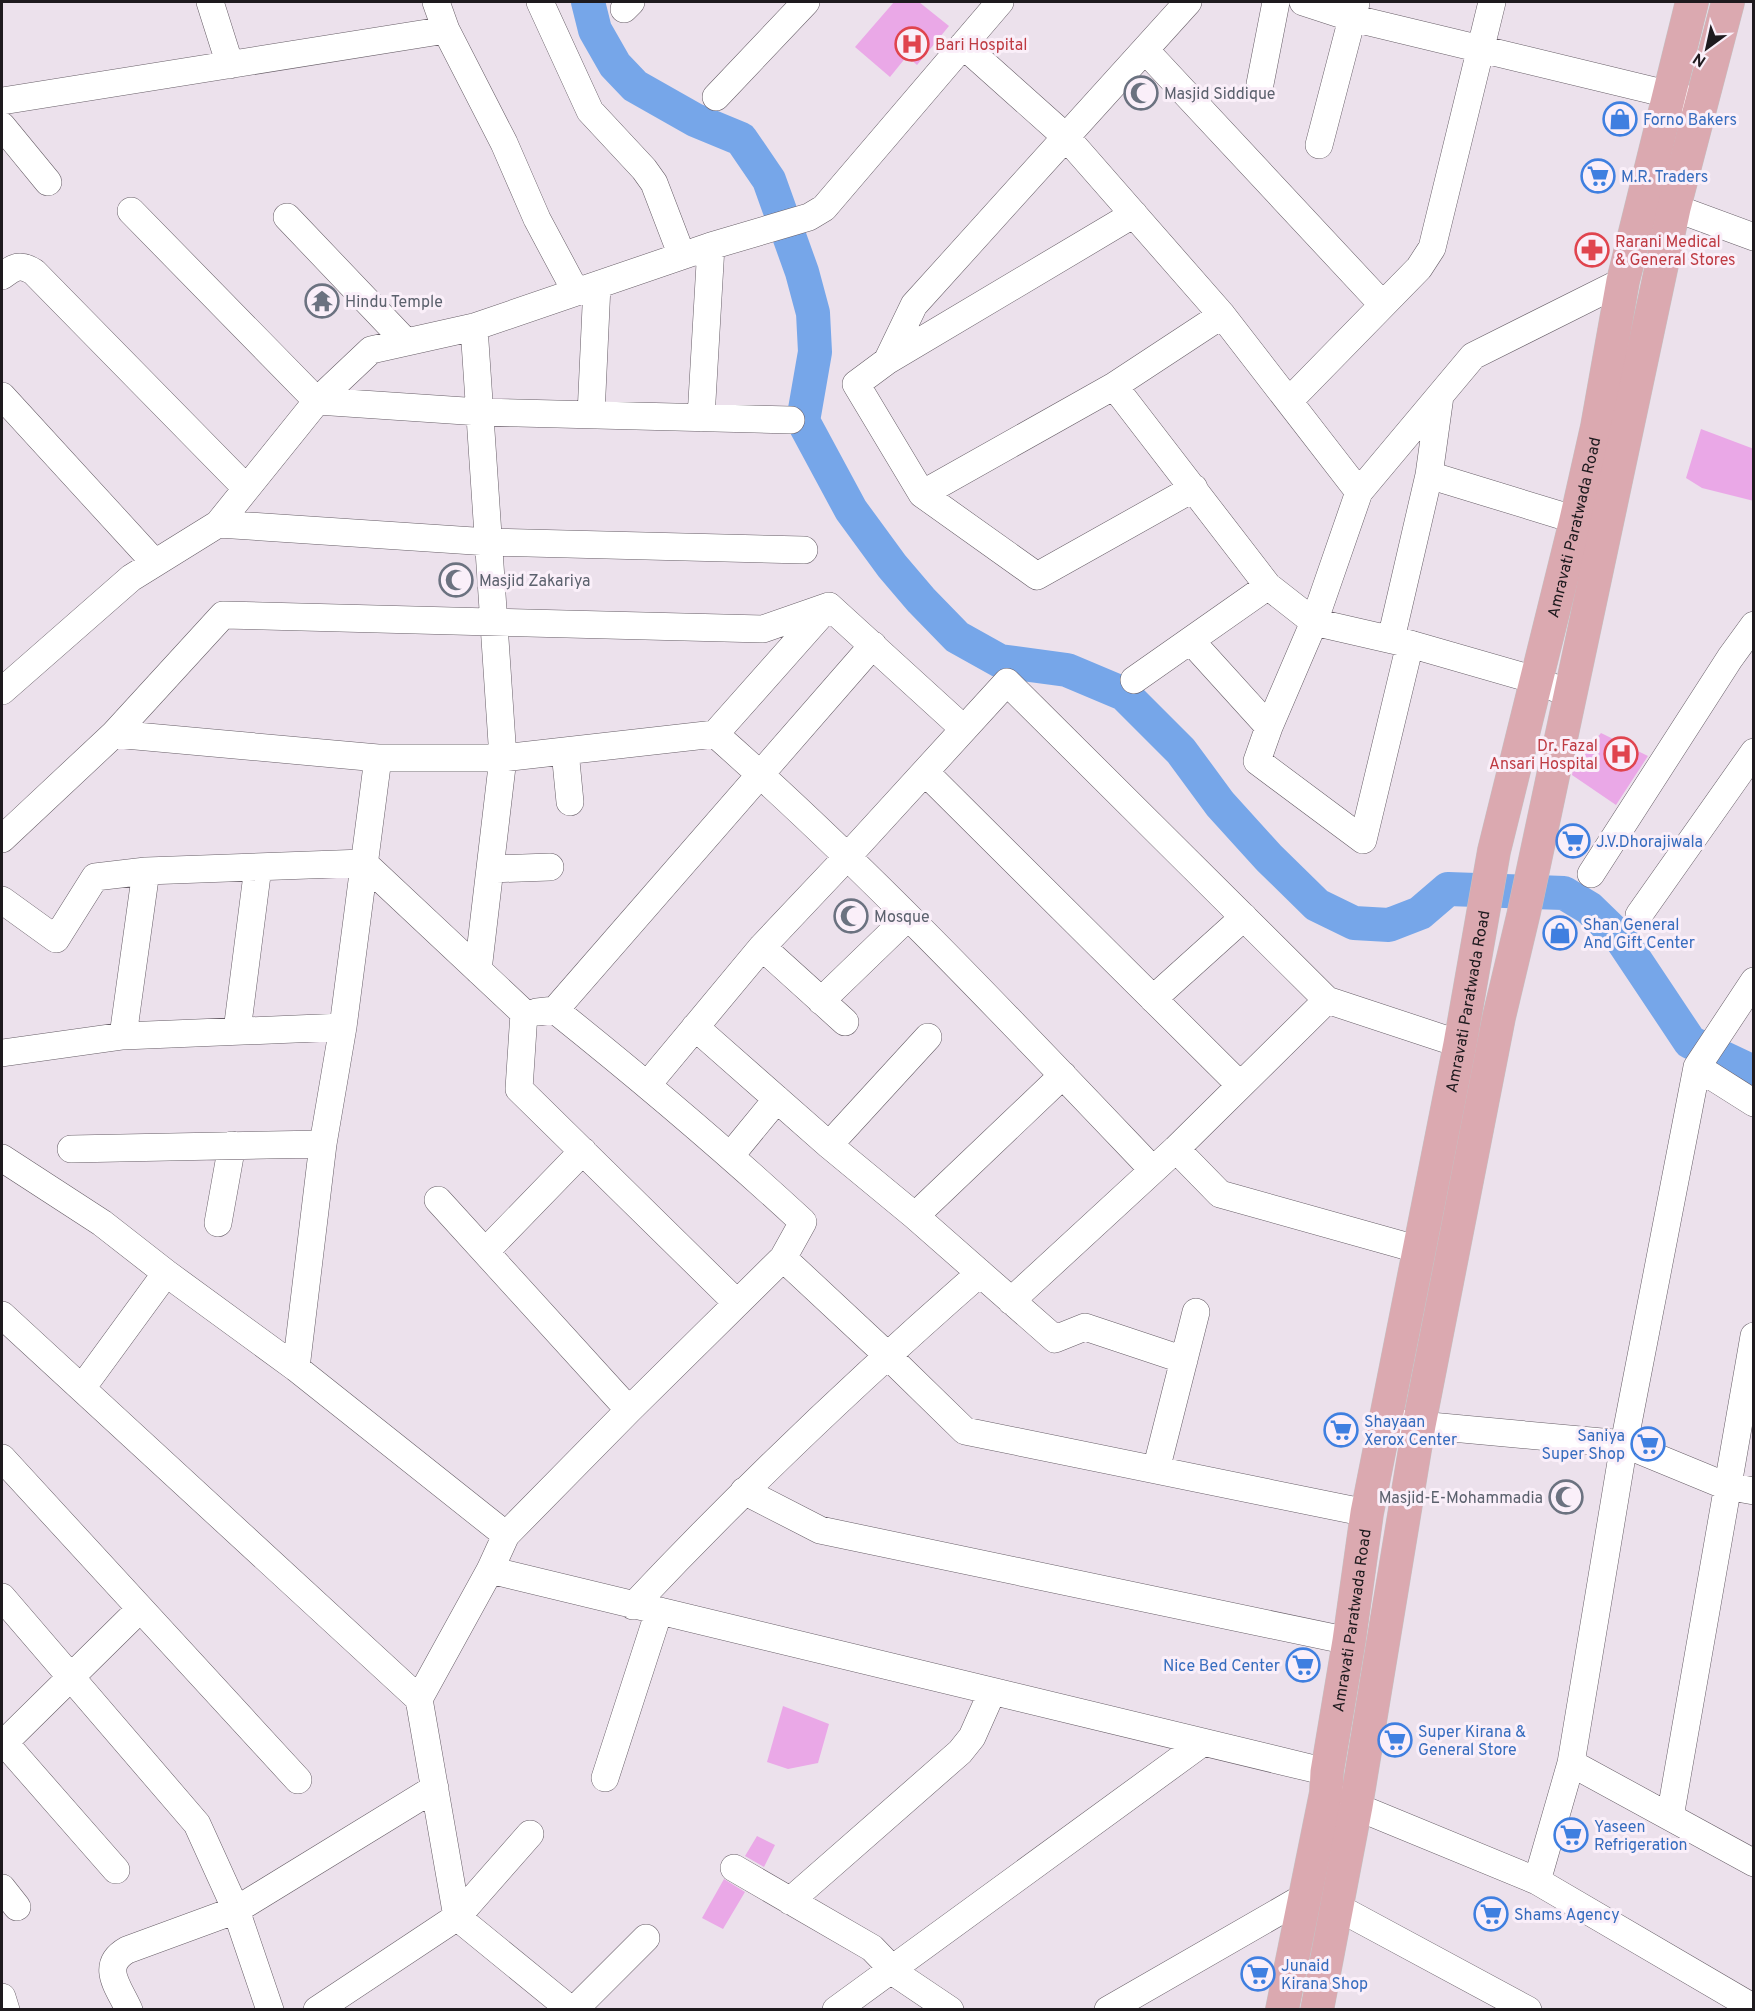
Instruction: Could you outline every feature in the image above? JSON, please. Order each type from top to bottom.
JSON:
[{"type":"main road","name":"Amravati Paratwada Road","points":[[1282,2010],[1306,1896],[1326,1783],[1367,1513],[1460,1044],[1494,851],[1576,520],[1597,427],[1623,281],[1692,2]]},
{"type":"main road","name":"Amravati Paratwada Road","points":[[1317,2010],[1356,1806],[1419,1425],[1499,1017],[1524,912],[1674,208],[1728,2]]},
{"type":"street","points":[[210,2],[230,65]]},
{"type":"street","points":[[436,2],[446,30],[504,143],[537,219],[586,289],[591,415]]},
{"type":"street","points":[[540,2],[590,111],[649,176],[682,256]]},
{"type":"street","points":[[716,97],[806,2]]},
{"type":"street","points":[[2,691],[114,591],[155,562],[218,524],[317,401],[371,350],[474,327],[711,246],[809,217],[824,208],[1000,2]]},
{"type":"street","points":[[887,362],[914,305],[1188,2]]},
{"type":"street","points":[[1260,84],[1276,2]]},
{"type":"street","points":[[1303,2],[1354,10],[1481,49],[1702,102]]},
{"type":"street","points":[[1289,401],[1425,261],[1432,248],[1492,2]]},
{"type":"street","points":[[1319,145],[1354,10]]},
{"type":"street","points":[[2,101],[446,30]]},
{"type":"street","points":[[963,45],[1066,137],[1222,315],[1359,492]]},
{"type":"street","points":[[1146,51],[1382,304]]},
{"type":"street","points":[[2,126],[48,182]]},
{"type":"street","points":[[1643,196],[1754,237]]},
{"type":"street","points":[[131,211],[317,401],[480,412],[791,420]]},
{"type":"street","points":[[1134,214],[887,362],[856,384],[922,494],[1037,576],[1194,488]]},
{"type":"street","points":[[287,217],[406,342]]},
{"type":"street","points":[[701,418],[711,246]]},
{"type":"street","points":[[2,276],[13,267],[19,266],[34,272],[246,488]]},
{"type":"street","points":[[1440,396],[1430,475],[1363,840],[1257,761],[1314,622],[1359,492],[1473,356],[1623,281]]},
{"type":"street","points":[[922,494],[1114,386],[1222,315]]},
{"type":"street","points":[[474,327],[503,758],[478,970]]},
{"type":"street","points":[[1114,386],[1268,586],[1314,622],[1401,641],[1535,680],[1570,694]]},
{"type":"street","points":[[2,396],[155,562]]},
{"type":"street","points":[[1430,475],[1576,520]]},
{"type":"street","points":[[218,524],[489,542],[804,550]]},
{"type":"street","points":[[1134,680],[1268,586]]},
{"type":"street","points":[[2,840],[114,734],[223,615],[763,629],[828,606]]},
{"type":"street","points":[[828,606],[964,729]]},
{"type":"street","points":[[114,734],[378,758],[503,758],[715,734],[828,606]]},
{"type":"street","points":[[1591,874],[1730,658],[1754,625]]},
{"type":"street","points":[[1191,641],[1269,727]]},
{"type":"street","points":[[2,900],[56,939],[95,877],[146,871],[364,863],[524,1013],[555,1010],[873,645]]},
{"type":"street","points":[[648,1084],[762,947],[925,772],[1006,681],[1327,1000],[1460,1044]]},
{"type":"street","points":[[715,734],[847,857],[1063,1075],[1153,1170]]},
{"type":"street","points":[[565,751],[570,802]]},
{"type":"street","points":[[1639,915],[1754,752]]},
{"type":"street","points":[[296,1368],[323,1144],[344,1027],[378,758]]},
{"type":"street","points":[[925,772],[1240,1085]]},
{"type":"street","points":[[237,1031],[258,867]]},
{"type":"street","points":[[490,869],[550,867]]},
{"type":"street","points":[[123,1036],[146,871]]},
{"type":"street","points":[[1153,999],[1244,917]]},
{"type":"street","points":[[822,1001],[908,918]]},
{"type":"street","points":[[762,947],[844,1022]]},
{"type":"street","points":[[1537,1881],[1571,1763],[1624,1444],[1701,1061],[1754,981]]},
{"type":"street","points":[[1011,1301],[1176,1149],[1327,1000]]},
{"type":"street","points":[[419,1699],[490,1570],[506,1535],[783,1258],[803,1222],[731,1155],[648,1084],[555,1010]]},
{"type":"street","points":[[524,1013],[519,1089],[737,1303]]},
{"type":"street","points":[[2,1053],[123,1036],[344,1027]]},
{"type":"street","points":[[695,1027],[1055,1339],[1085,1327],[1184,1360]]},
{"type":"street","points":[[828,1144],[928,1037]]},
{"type":"street","points":[[1701,1061],[1754,1103]]},
{"type":"street","points":[[915,1216],[1063,1075]]},
{"type":"street","points":[[731,1155],[777,1099]]},
{"type":"street","points":[[71,1149],[323,1144]]},
{"type":"street","points":[[218,1223],[231,1145]]},
{"type":"street","points":[[1176,1149],[1220,1194],[1420,1250]]},
{"type":"street","points":[[486,1251],[583,1151]]},
{"type":"street","points":[[2,1158],[102,1223],[296,1368],[506,1535]]},
{"type":"street","points":[[438,1200],[629,1410]]},
{"type":"street","points":[[783,1258],[965,1431],[1367,1513]]},
{"type":"street","points":[[82,1388],[166,1273]]},
{"type":"street","points":[[633,1606],[744,1491],[887,1355],[980,1273]]},
{"type":"street","points":[[1156,1470],[1196,1312]]},
{"type":"street","points":[[2,1315],[419,1699],[458,1917],[573,2010],[646,1938]]},
{"type":"street","points":[[1670,1817],[1754,1336]]},
{"type":"street","points":[[1385,1422],[1624,1444],[1726,1486],[1754,1491]]},
{"type":"street","points":[[7,1475],[140,1609],[298,1780]]},
{"type":"street","points":[[744,1491],[820,1530],[1349,1641]]},
{"type":"street","points":[[490,1570],[1202,1743],[1326,1783],[1356,1806],[1537,1881],[1754,2008]]},
{"type":"street","points":[[2,1597],[197,1824],[236,1910],[270,2010]]},
{"type":"street","points":[[116,1870],[3,1742],[140,1609]]},
{"type":"street","points":[[605,1778],[659,1611]]},
{"type":"street","points":[[790,1901],[960,1752],[972,1737],[992,1692]]},
{"type":"street","points":[[836,2010],[1202,1743]]},
{"type":"street","points":[[1571,1763],[1754,1863]]},
{"type":"street","points":[[129,2010],[113,1975],[111,1965],[116,1956],[236,1910],[435,1788]]},
{"type":"street","points":[[317,2010],[458,1917],[530,1834]]},
{"type":"street","points":[[734,1868],[872,1948],[892,1970],[950,2010]]},
{"type":"street","points":[[1107,2010],[1306,1896]]},
{"type":"street","points":[[1337,1906],[1528,2010]]},
{"type":"street","points":[[2,1997],[6,2010]]},
{"type":"building","points":[[894,2],[919,2],[949,26],[917,65],[907,56],[890,77],[855,47]]},
{"type":"building","points":[[1701,429],[1754,449],[1754,501],[1702,488],[1686,478]]},
{"type":"building","points":[[1601,733],[1648,756],[1616,805],[1572,775],[1574,765]]},
{"type":"building","points":[[783,1706],[829,1724],[818,1763],[788,1769],[767,1762]]},
{"type":"building","points":[[757,1836],[775,1845],[764,1867],[745,1856]]},
{"type":"building","points":[[724,1879],[745,1892],[723,1929],[702,1918]]},
{"type":"waterway","points":[[588,2],[595,30],[615,65],[635,86],[695,120],[741,139],[769,180],[802,272],[813,313],[815,352],[803,421],[851,510],[892,566],[957,637],[1000,661],[1067,670],[1124,694],[1181,751],[1220,804],[1269,858],[1317,905],[1354,923],[1389,925],[1420,913],[1448,889],[1564,893],[1589,908],[1622,940],[1690,1042],[1749,1070],[1754,1070]]},
{"type":"place","name":"Bari Hospital","points":[[912,44]]},
{"type":"place","name":"Masjid Siddique","points":[[1141,93]]},
{"type":"place","name":"Forno Bakers","points":[[1620,119]]},
{"type":"place","name":"M.R. Traders","points":[[1598,176]]},
{"type":"place","name":"Rarani Medical & General Stores","points":[[1592,250]]},
{"type":"place","name":"Hindu Temple","points":[[322,301]]},
{"type":"place","name":"Masjid Zakariya","points":[[456,580]]},
{"type":"place","name":"Dr. Fazal Ansari Hospital","points":[[1621,754]]},
{"type":"place","name":"J.V.Dhorajiwala","points":[[1573,841]]},
{"type":"place","name":"Mosque","points":[[851,916]]},
{"type":"place","name":"Shan General And Gift Center","points":[[1560,933]]},
{"type":"place","name":"Shayaan Xerox Center","points":[[1341,1430]]},
{"type":"place","name":"Saniya Super Shop","points":[[1648,1444]]},
{"type":"place","name":"Masjid-E-Mohammadia","points":[[1566,1497]]},
{"type":"place","name":"Nice Bed Center","points":[[1303,1665]]},
{"type":"place","name":"Super Kirana & General Store","points":[[1395,1740]]},
{"type":"place","name":"Yaseen Refrigeration","points":[[1571,1835]]},
{"type":"place","name":"Shams Agency","points":[[1491,1914]]},
{"type":"place","name":"Junaid Kirana Shop","points":[[1258,1974]]}]
